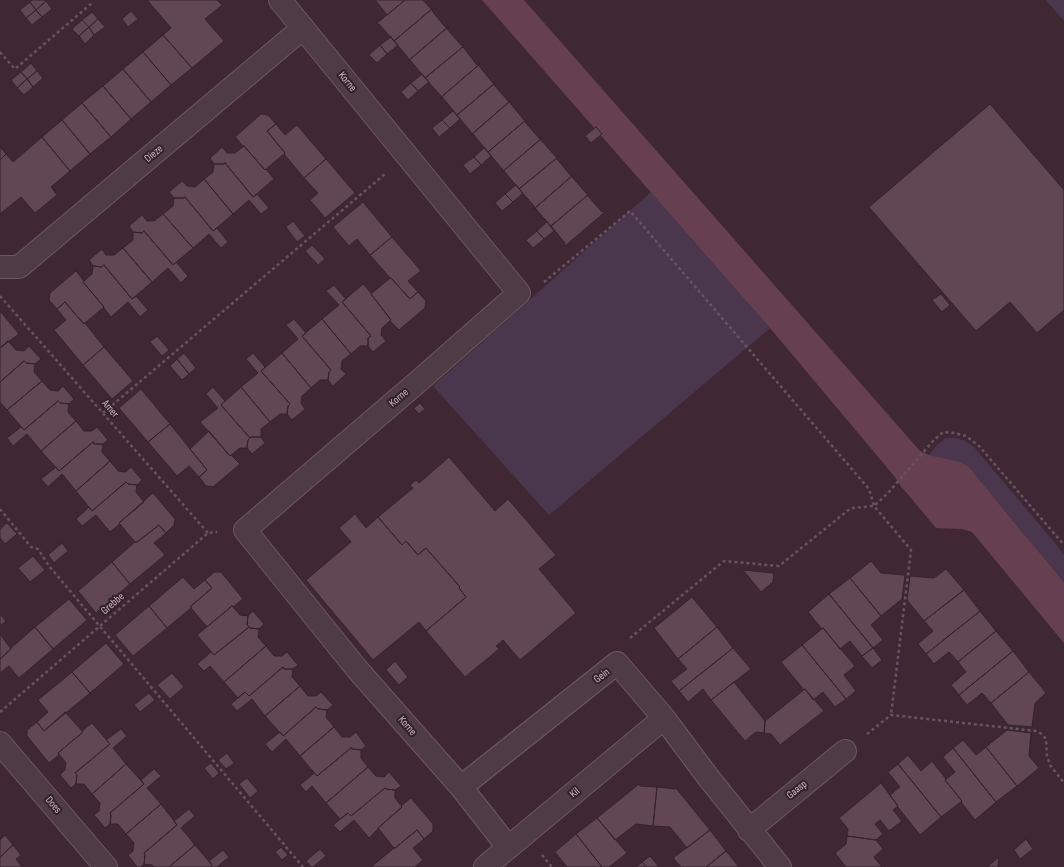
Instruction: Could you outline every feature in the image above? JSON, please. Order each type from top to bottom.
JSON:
[{"type":"street","name":"Korne","points":[[280,0],[519,294],[245,530],[357,669],[461,787]]},
{"type":"street","name":"Dieze","points":[[0,267],[19,267],[303,28]]},
{"type":"street","name":"Gein","points":[[461,787],[617,663],[664,718],[749,830],[780,867]]},
{"type":"street","name":"Kil","points":[[485,867],[664,718]]},
{"type":"street","name":"Does","points":[[0,743],[106,867]]},
{"type":"street","name":"Gaasp","points":[[749,830],[845,751]]},
{"type":"street","points":[[461,787],[508,847]]},
{"type":"path","points":[[0,52],[15,69],[92,3]]},
{"type":"path","points":[[103,413],[407,155]]},
{"type":"path","points":[[519,294],[534,290],[630,211],[869,489],[874,506],[911,550],[891,715]]},
{"type":"path","name":"Amer","points":[[0,295],[208,533]]},
{"type":"path","points":[[617,663],[631,636],[724,562],[779,566],[851,508],[874,506],[888,493],[933,441],[943,432],[966,436],[979,446],[1064,545]]},
{"type":"path","points":[[0,509],[31,547],[38,549],[48,566],[303,867]]},
{"type":"path","points":[[208,533],[245,530]]},
{"type":"path","name":"Grebbe","points":[[0,712],[208,533]]},
{"type":"path","points":[[845,751],[891,715],[1036,731],[1042,734],[1046,739],[1047,756],[1050,765],[1064,783]]},
{"type":"shaded area","points":[[482,0],[524,0],[920,451],[929,455],[959,462],[969,467],[1064,582],[1064,643],[972,532],[962,529],[936,528],[770,328]]},
{"type":"shaded area","points":[[1046,0],[1064,0],[1064,21]]},
{"type":"shaded area","points":[[651,192],[770,328],[549,515],[433,386]]},
{"type":"shaded area","points":[[946,438],[956,438],[965,441],[974,447],[1064,554],[1064,582],[969,467],[929,455],[937,445]]},
{"type":"building","points":[[32,0],[46,1],[36,10],[30,2]]},
{"type":"building","points":[[147,0],[217,0],[222,5],[205,19],[224,41],[192,68],[163,35],[171,28]]},
{"type":"building","points":[[375,0],[405,0],[387,15]]},
{"type":"building","points":[[405,0],[423,0],[431,9],[433,8],[394,41],[377,23]]},
{"type":"building","points":[[46,1],[52,9],[42,17],[36,10]]},
{"type":"building","points":[[30,2],[36,10],[26,18],[20,10]]},
{"type":"building","points":[[433,8],[432,11],[446,28],[448,27],[408,61],[409,59],[394,41]]},
{"type":"building","points":[[36,10],[42,17],[32,25],[26,18]]},
{"type":"building","points":[[131,11],[138,19],[128,27],[122,19]]},
{"type":"building","points":[[92,12],[98,19],[89,27],[82,20]]},
{"type":"building","points":[[98,19],[105,27],[94,35],[89,27]]},
{"type":"building","points":[[82,20],[89,27],[79,36],[72,29]]},
{"type":"building","points":[[89,27],[94,35],[85,44],[79,36]]},
{"type":"building","points":[[448,27],[449,28],[447,29],[462,46],[464,46],[425,78],[410,60],[408,61]]},
{"type":"building","points":[[163,35],[192,68],[171,85],[143,52]]},
{"type":"building","points":[[391,37],[398,45],[387,54],[380,45]]},
{"type":"building","points":[[380,45],[387,54],[377,63],[369,55]]},
{"type":"building","points":[[464,46],[463,47],[477,65],[480,64],[440,98],[439,97],[441,96],[425,78]]},
{"type":"building","points":[[143,52],[171,85],[151,102],[123,69]]},
{"type":"building","points":[[31,63],[37,71],[27,79],[21,72]]},
{"type":"building","points":[[480,64],[479,66],[493,83],[495,83],[457,115],[442,97],[440,98]]},
{"type":"building","points":[[123,69],[151,102],[131,119],[103,86]]},
{"type":"building","points":[[37,71],[43,78],[33,87],[27,79]]},
{"type":"building","points":[[21,72],[27,79],[17,88],[11,80]]},
{"type":"building","points":[[422,74],[429,82],[418,91],[411,83]]},
{"type":"building","points":[[27,79],[33,87],[24,95],[17,88]]},
{"type":"building","points":[[411,83],[418,91],[408,100],[401,92]]},
{"type":"building","points":[[495,83],[494,85],[509,102],[471,135],[470,134],[472,133],[457,115]]},
{"type":"building","points":[[103,86],[131,119],[111,137],[82,103]]},
{"type":"building","points":[[510,101],[524,120],[526,120],[488,152],[473,134],[471,135]]},
{"type":"building","points":[[82,103],[111,137],[90,154],[62,120]]},
{"type":"building","points":[[990,104],[1064,190],[1064,310],[1037,333],[1010,302],[976,331],[869,207]]},
{"type":"building","points":[[453,111],[460,119],[450,128],[442,120]]},
{"type":"building","points":[[261,114],[268,115],[276,124],[267,131],[285,153],[265,170],[235,137]]},
{"type":"building","points":[[62,120],[90,154],[70,171],[42,137]]},
{"type":"building","points":[[442,120],[450,128],[439,137],[432,128]]},
{"type":"building","points":[[526,120],[525,122],[540,139],[542,138],[502,172],[503,170],[488,152]]},
{"type":"building","points":[[276,124],[285,135],[297,125],[326,159],[304,178],[267,131]]},
{"type":"building","points":[[596,127],[602,134],[591,143],[585,136]]},
{"type":"building","points":[[42,137],[70,171],[51,187],[57,195],[35,213],[21,197],[0,214],[0,160],[6,154],[13,162]]},
{"type":"building","points":[[542,138],[541,140],[556,157],[558,157],[519,189],[504,171],[502,172]]},
{"type":"building","points":[[244,146],[274,179],[253,197],[225,163],[214,164],[210,158],[222,147],[227,153],[235,153]]},
{"type":"building","points":[[0,147],[6,154],[0,160]]},
{"type":"building","points":[[484,148],[491,156],[481,165],[474,157]]},
{"type":"building","points":[[474,157],[481,165],[470,174],[463,165]]},
{"type":"building","points":[[558,157],[557,159],[571,176],[573,175],[534,209],[533,208],[535,207],[519,189]]},
{"type":"building","points":[[326,159],[355,193],[325,218],[310,200],[318,193],[304,178]]},
{"type":"building","points":[[225,163],[253,197],[257,194],[269,208],[261,214],[249,200],[233,214],[204,179],[213,172],[214,164]]},
{"type":"building","points":[[573,175],[574,176],[572,177],[587,194],[589,194],[551,226],[535,208]]},
{"type":"building","points":[[204,179],[233,214],[213,231],[185,197],[174,198],[169,192],[182,181],[187,186],[195,187]]},
{"type":"building","points":[[516,185],[523,193],[513,202],[505,194]]},
{"type":"building","points":[[505,194],[513,202],[502,211],[495,203]]},
{"type":"building","points":[[589,194],[588,196],[602,212],[605,212],[565,246],[565,243],[551,226]]},
{"type":"building","points":[[185,197],[213,231],[217,228],[228,242],[221,248],[209,234],[193,248],[163,214],[173,206],[174,198]]},
{"type":"building","points":[[363,202],[392,237],[370,255],[357,239],[349,246],[333,227]]},
{"type":"building","points":[[163,214],[193,248],[173,265],[144,231],[142,233],[133,232],[129,226],[142,215],[147,221],[154,221]]},
{"type":"building","points":[[293,221],[305,236],[297,242],[286,227]]},
{"type":"building","points":[[547,222],[554,231],[544,239],[537,231]]},
{"type":"building","points":[[144,231],[173,265],[176,262],[188,276],[181,283],[168,268],[152,282],[123,248],[133,240],[133,232],[142,233]]},
{"type":"building","points":[[537,231],[544,239],[533,248],[526,240]]},
{"type":"building","points":[[392,237],[421,271],[408,281],[418,292],[410,299],[370,255]]},
{"type":"building","points":[[312,245],[325,259],[318,265],[305,251]]},
{"type":"building","points":[[123,248],[152,282],[132,299],[104,265],[102,267],[93,266],[89,260],[102,249],[106,255],[114,255]]},
{"type":"building","points":[[104,265],[132,299],[136,296],[148,310],[140,317],[128,302],[111,317],[83,282],[92,274],[93,266],[102,267]]},
{"type":"building","points":[[76,271],[84,281],[83,282],[104,307],[85,323],[83,323],[65,302],[57,309],[49,300],[50,293]]},
{"type":"building","points":[[390,278],[410,299],[418,292],[426,301],[425,308],[399,330],[390,321],[391,320],[371,294]]},
{"type":"building","points":[[363,284],[391,320],[382,328],[381,335],[386,341],[373,352],[368,346],[368,338],[371,336],[342,302]]},
{"type":"building","points":[[334,285],[346,299],[342,302],[371,336],[368,338],[368,346],[360,346],[351,354],[322,319],[339,305],[326,291]]},
{"type":"building","points":[[941,294],[950,305],[942,312],[932,300]]},
{"type":"building","points":[[65,302],[83,323],[85,323],[104,347],[83,365],[54,330],[66,320],[57,309]]},
{"type":"building","points":[[0,311],[19,334],[0,348]]},
{"type":"building","points":[[294,319],[306,333],[302,336],[331,370],[329,372],[328,380],[320,380],[311,388],[282,353],[298,339],[286,325]]},
{"type":"building","points":[[322,319],[351,354],[342,361],[341,369],[346,374],[333,386],[328,380],[329,372],[331,370],[302,336]]},
{"type":"building","points":[[157,336],[169,350],[162,356],[150,342]]},
{"type":"building","points":[[8,341],[16,350],[24,351],[29,346],[41,359],[35,364],[26,363],[24,361],[0,382],[0,348]]},
{"type":"building","points":[[104,347],[133,381],[112,399],[83,365]]},
{"type":"building","points":[[184,353],[196,368],[189,374],[177,359]]},
{"type":"building","points":[[253,353],[265,367],[261,371],[290,404],[288,406],[287,414],[280,414],[270,422],[241,387],[258,373],[246,359]]},
{"type":"building","points":[[282,353],[311,388],[302,396],[301,403],[305,409],[292,420],[287,414],[288,406],[290,404],[261,371]]},
{"type":"building","points":[[177,359],[189,374],[182,380],[170,366]]},
{"type":"building","points":[[24,361],[26,363],[35,364],[34,372],[42,381],[7,410],[0,402],[0,382]]},
{"type":"building","points":[[42,381],[50,390],[58,391],[63,386],[74,399],[69,404],[60,403],[58,401],[24,430],[7,410]]},
{"type":"building","points":[[213,387],[225,401],[221,405],[250,438],[248,440],[247,448],[240,448],[230,456],[200,422],[218,408],[206,394]]},
{"type":"building","points":[[241,387],[270,422],[261,429],[261,437],[250,438],[221,405]]},
{"type":"building","points":[[141,389],[170,424],[148,442],[119,408]]},
{"type":"building","points":[[58,401],[60,403],[69,404],[68,412],[76,421],[41,451],[27,434],[13,446],[7,438],[21,427],[24,430]]},
{"type":"building","points":[[420,403],[425,409],[419,414],[414,408]]},
{"type":"building","points":[[76,421],[84,431],[92,431],[97,427],[108,440],[103,444],[94,444],[93,442],[59,471],[41,451]]},
{"type":"building","points":[[170,424],[207,470],[199,477],[189,466],[177,476],[148,442]]},
{"type":"building","points":[[209,431],[230,456],[231,455],[240,464],[213,487],[206,486],[199,477],[207,470],[190,449]]},
{"type":"building","points":[[251,437],[261,437],[265,443],[252,454],[247,448],[248,440]]},
{"type":"building","points":[[93,442],[94,444],[103,444],[102,452],[110,461],[76,491],[62,474],[48,487],[41,479],[56,467],[59,471]]},
{"type":"building","points":[[449,457],[495,511],[508,499],[556,555],[539,569],[576,613],[520,660],[503,640],[496,646],[499,649],[465,677],[426,631],[466,597],[459,588],[460,587],[426,548],[418,555],[406,541],[402,545],[378,517],[413,488],[410,485],[416,480],[419,483]]},
{"type":"building","points":[[110,461],[118,471],[126,472],[131,467],[142,480],[137,485],[128,484],[126,482],[92,511],[76,491]]},
{"type":"building","points":[[126,482],[128,484],[137,485],[136,492],[144,502],[110,532],[96,515],[82,526],[76,519],[89,507],[92,511]]},
{"type":"building","points":[[153,493],[175,519],[174,525],[166,533],[159,525],[135,542],[119,523]]},
{"type":"building","points":[[355,514],[366,528],[378,517],[402,545],[406,541],[418,555],[426,548],[460,587],[459,588],[466,597],[426,631],[419,622],[373,660],[306,580],[351,542],[339,528]]},
{"type":"building","points":[[7,523],[17,534],[5,544],[0,538],[0,529]]},
{"type":"building","points":[[159,525],[166,533],[154,543],[165,555],[130,584],[112,562],[135,542]]},
{"type":"building","points":[[62,543],[68,551],[54,563],[48,555]]},
{"type":"building","points":[[33,556],[45,570],[30,582],[18,568]]},
{"type":"building","points":[[871,561],[881,573],[905,575],[902,599],[881,616],[850,578]]},
{"type":"building","points":[[112,562],[130,584],[96,613],[78,591]]},
{"type":"building","points":[[946,569],[964,590],[924,621],[907,600],[910,576],[934,578]]},
{"type":"building","points":[[743,570],[774,573],[773,582],[761,592]]},
{"type":"building","points":[[214,572],[221,572],[243,599],[233,607],[232,606],[207,627],[191,608],[191,606],[212,588],[205,580]]},
{"type":"building","points":[[183,577],[194,589],[205,580],[212,588],[167,628],[149,606]]},
{"type":"building","points":[[850,578],[881,616],[871,625],[883,640],[873,648],[829,594]]},
{"type":"building","points":[[964,590],[980,611],[926,654],[918,644],[933,631],[924,621]]},
{"type":"building","points":[[829,594],[873,648],[862,656],[850,641],[840,649],[808,612]]},
{"type":"building","points":[[692,597],[717,627],[678,659],[654,628]]},
{"type":"building","points":[[69,599],[87,620],[53,649],[35,627]]},
{"type":"building","points":[[149,606],[167,628],[133,656],[115,635]]},
{"type":"building","points":[[232,606],[240,615],[248,616],[247,625],[249,627],[214,655],[197,635]]},
{"type":"building","points":[[253,611],[264,624],[259,629],[250,628],[247,625],[248,616]]},
{"type":"building","points":[[980,611],[996,631],[958,662],[949,652],[934,664],[926,654]]},
{"type":"building","points":[[0,614],[6,621],[0,626]]},
{"type":"building","points":[[35,627],[53,649],[19,678],[9,666],[0,673],[0,659]]},
{"type":"building","points":[[249,627],[259,629],[258,637],[266,646],[224,682],[210,666],[204,671],[197,664],[211,652],[214,655]]},
{"type":"building","points":[[717,627],[733,648],[679,691],[671,681],[687,669],[678,659]]},
{"type":"building","points":[[823,628],[855,666],[844,675],[856,691],[846,699],[802,645]]},
{"type":"building","points":[[996,631],[1013,651],[959,695],[951,685],[966,672],[958,662]]},
{"type":"building","points":[[0,634],[11,649],[0,659]]},
{"type":"building","points":[[106,643],[124,664],[90,693],[72,672]]},
{"type":"building","points":[[802,645],[846,699],[835,707],[823,692],[813,700],[781,662]]},
{"type":"building","points":[[266,646],[274,656],[282,656],[287,652],[298,665],[293,669],[284,669],[283,667],[249,696],[245,692],[238,698],[224,682]]},
{"type":"building","points":[[733,648],[751,669],[711,700],[703,689],[688,702],[679,691]]},
{"type":"building","points":[[873,648],[882,660],[872,668],[862,656]]},
{"type":"building","points":[[1013,651],[1029,672],[991,703],[982,693],[967,705],[959,695]]},
{"type":"building","points":[[395,661],[408,677],[399,685],[386,670]]},
{"type":"building","points":[[283,667],[284,669],[293,669],[292,677],[300,686],[265,716],[252,699],[237,711],[231,704],[245,692],[249,696]]},
{"type":"building","points":[[72,672],[90,693],[44,731],[37,722],[48,712],[38,700]]},
{"type":"building","points":[[1029,672],[1046,693],[1035,703],[1032,727],[1008,725],[991,703]]},
{"type":"building","points":[[172,673],[184,687],[170,699],[157,685]]},
{"type":"building","points":[[734,682],[765,721],[764,733],[756,732],[745,741],[711,700]]},
{"type":"building","points":[[300,686],[308,696],[316,696],[321,692],[333,705],[327,710],[318,709],[316,707],[283,736],[265,716]]},
{"type":"building","points":[[805,689],[824,711],[780,745],[771,734],[764,733],[765,721]]},
{"type":"building","points":[[149,693],[155,700],[140,712],[134,705]]},
{"type":"building","points":[[316,707],[318,709],[327,710],[326,717],[334,727],[300,756],[286,739],[272,752],[265,744],[280,732],[283,736]]},
{"type":"building","points":[[65,712],[83,732],[58,753],[59,755],[49,763],[27,736],[27,730],[37,722],[44,731]]},
{"type":"building","points":[[92,723],[110,744],[75,773],[77,775],[76,784],[71,788],[60,775],[65,770],[66,763],[58,753]]},
{"type":"building","points":[[334,727],[342,737],[350,737],[356,732],[366,746],[361,750],[351,748],[317,776],[300,756]]},
{"type":"building","points":[[121,729],[127,736],[113,748],[126,764],[92,794],[84,784],[76,784],[77,775],[75,773],[110,744],[106,740]]},
{"type":"building","points":[[1007,730],[1031,733],[1029,756],[1039,768],[1017,786],[986,747]]},
{"type":"building","points":[[963,740],[976,755],[986,747],[1017,786],[996,802],[953,748]]},
{"type":"building","points":[[351,748],[361,750],[361,758],[368,767],[326,803],[312,786],[306,792],[300,785],[314,773],[317,776]]},
{"type":"building","points":[[953,748],[996,802],[975,820],[945,780],[955,772],[943,757]]},
{"type":"building","points":[[227,753],[234,763],[226,769],[218,760]]},
{"type":"building","points":[[908,755],[921,771],[932,761],[962,801],[941,817],[898,764]]},
{"type":"building","points":[[211,763],[219,773],[213,779],[204,768]]},
{"type":"building","points":[[126,764],[144,784],[110,813],[110,824],[105,828],[94,815],[99,811],[100,803],[92,794]]},
{"type":"building","points":[[898,764],[941,817],[920,835],[890,795],[900,787],[888,772]]},
{"type":"building","points":[[368,767],[376,776],[384,777],[389,772],[401,786],[395,790],[385,788],[351,816],[348,813],[340,819],[326,803]]},
{"type":"building","points":[[154,769],[161,776],[147,788],[161,804],[126,834],[118,824],[110,824],[110,813],[144,784],[141,780]]},
{"type":"building","points":[[247,778],[258,791],[250,798],[239,784]]},
{"type":"building","points":[[881,783],[898,806],[893,810],[902,821],[889,831],[880,820],[875,824],[883,834],[876,840],[847,836],[848,829],[839,818]]},
{"type":"building","points":[[639,784],[640,786],[657,787],[653,826],[636,824],[615,840],[597,818]]},
{"type":"building","points":[[657,787],[676,788],[710,830],[687,848],[670,827],[653,826]]},
{"type":"building","points":[[385,788],[395,790],[395,798],[402,807],[369,838],[354,820],[340,832],[333,825],[348,813],[351,816]]},
{"type":"building","points":[[411,798],[433,824],[433,831],[424,839],[417,830],[394,848],[378,828]]},
{"type":"building","points":[[161,804],[177,825],[144,853],[144,864],[141,867],[137,867],[128,855],[133,851],[134,843],[126,834]]},
{"type":"building","points":[[189,809],[195,816],[181,828],[195,845],[169,867],[154,867],[152,865],[144,864],[144,853],[177,825],[174,821]]},
{"type":"building","points":[[597,818],[627,853],[609,867],[602,867],[576,834]]},
{"type":"building","points":[[417,830],[424,839],[413,848],[423,860],[415,867],[371,867],[394,848]]},
{"type":"building","points":[[710,830],[726,851],[706,867],[681,867],[673,858]]},
{"type":"building","points":[[576,834],[602,867],[567,867],[555,852]]},
{"type":"building","points":[[5,835],[13,845],[0,857],[0,840]]},
{"type":"building","points":[[847,836],[876,840],[883,849],[874,857],[882,867],[846,867],[835,853],[846,844]]},
{"type":"building","points":[[1026,839],[1033,849],[1020,859],[1014,850]]},
{"type":"building","points":[[13,845],[21,855],[16,859],[22,867],[0,867],[0,857]]},
{"type":"building","points":[[195,845],[212,865],[210,867],[169,867]]},
{"type":"building","points":[[281,847],[288,855],[282,860],[275,852]]},
{"type":"building","points":[[320,849],[326,856],[311,867],[306,861]]},
{"type":"building","points":[[223,850],[229,857],[217,867],[210,867],[212,865],[209,861]]},
{"type":"building","points":[[726,851],[739,867],[706,867]]},
{"type":"building","points":[[650,856],[659,867],[647,867],[642,862]]},
{"type":"building","points":[[999,857],[998,867],[987,867]]},
{"type":"building","points":[[642,862],[647,867],[636,867]]}]
